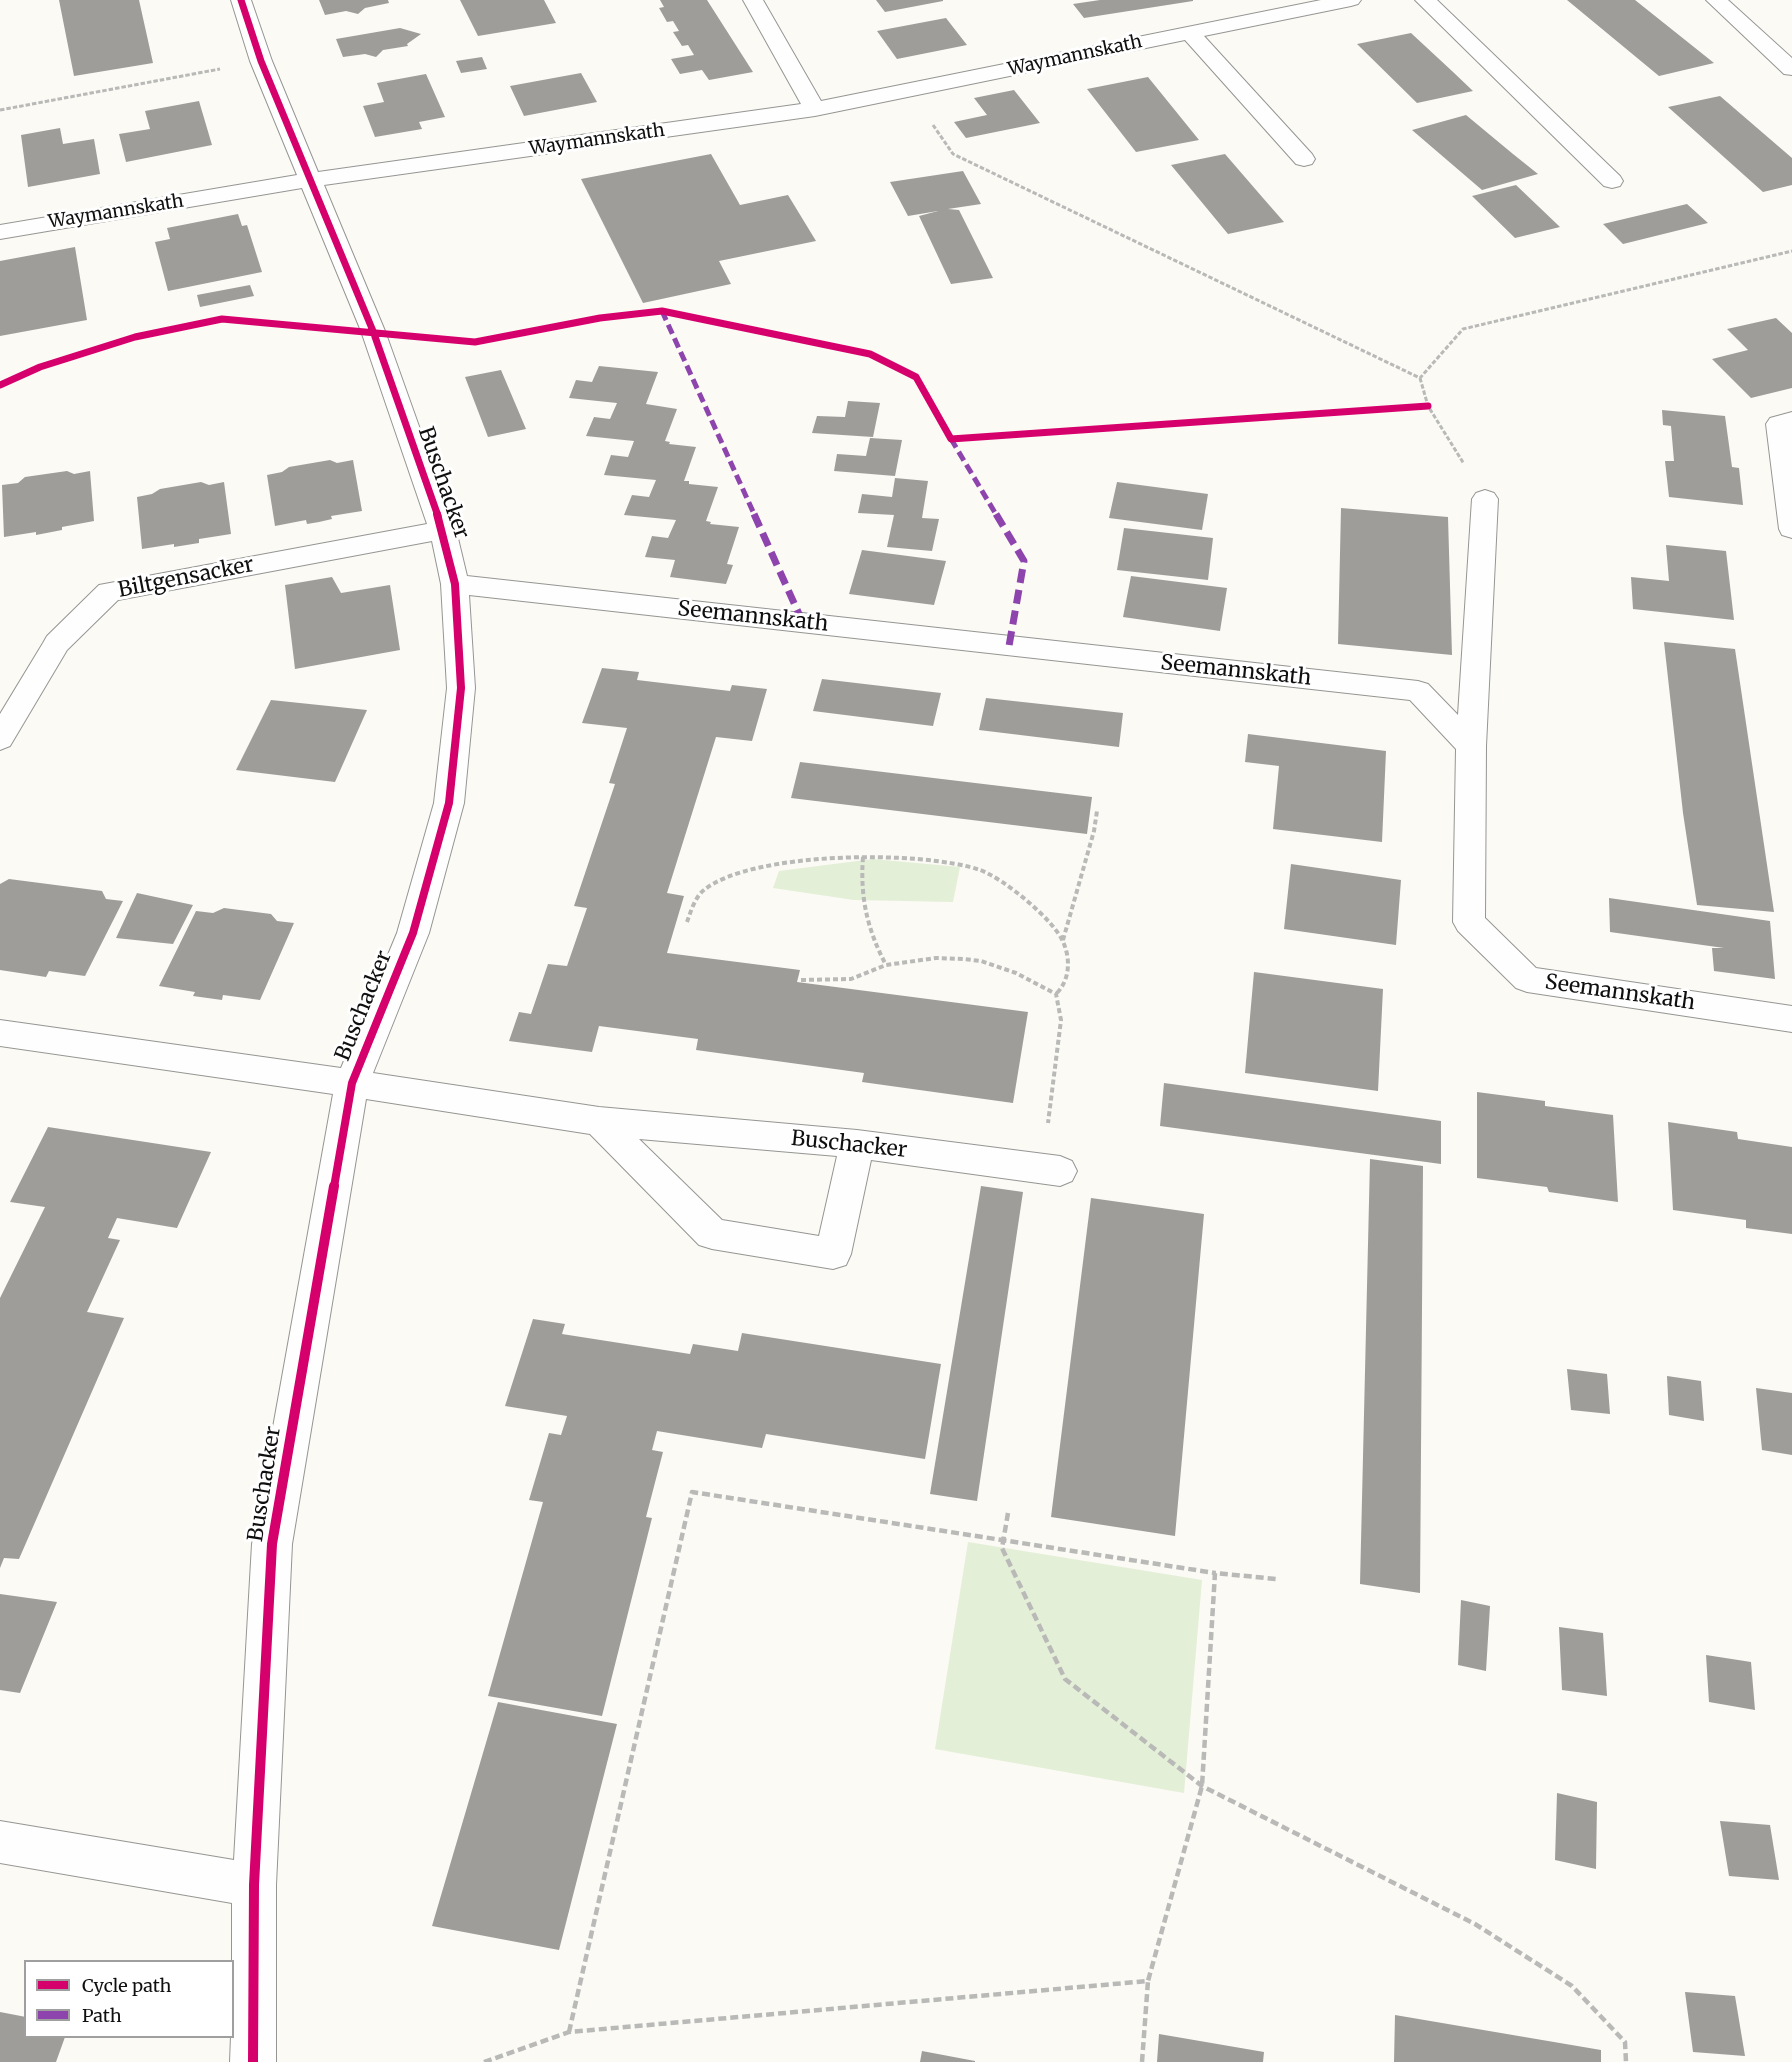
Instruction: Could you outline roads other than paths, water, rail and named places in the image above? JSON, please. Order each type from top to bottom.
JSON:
[{"type":"street","name":"Buschacker","points":[[242,0],[261,61],[373,331],[443,530],[455,584],[461,688],[448,803],[413,933],[352,1083],[272,1544],[254,1885],[253,2062]]},
{"type":"street","points":[[753,0],[815,109]]},
{"type":"street","points":[[1243,0],[1259,18]]},
{"type":"street","name":"Waymannskath","points":[[0,232],[311,180],[815,109],[1351,0]]},
{"type":"street","points":[[1425,0],[1612,181]]},
{"type":"street","points":[[1716,0],[1792,69]]},
{"type":"street","points":[[1190,33],[1304,159]]},
{"type":"street","points":[[1792,420],[1779,424],[1792,529]]},
{"type":"street","points":[[1472,746],[1485,498]]},
{"type":"street","name":"Biltgensacker","points":[[0,739],[57,643],[109,592],[443,530]]},
{"type":"street","name":"Seemannskath","points":[[455,584],[1418,692],[1472,746],[1469,922],[1527,980],[1792,1019]]},
{"type":"street","name":"Buschacker","points":[[0,1033],[352,1083],[599,1122],[857,1144],[1051,1170]]},
{"type":"street","points":[[599,1122],[712,1234],[833,1254],[857,1144]]},
{"type":"street","points":[[0,1842],[254,1885]]}]
